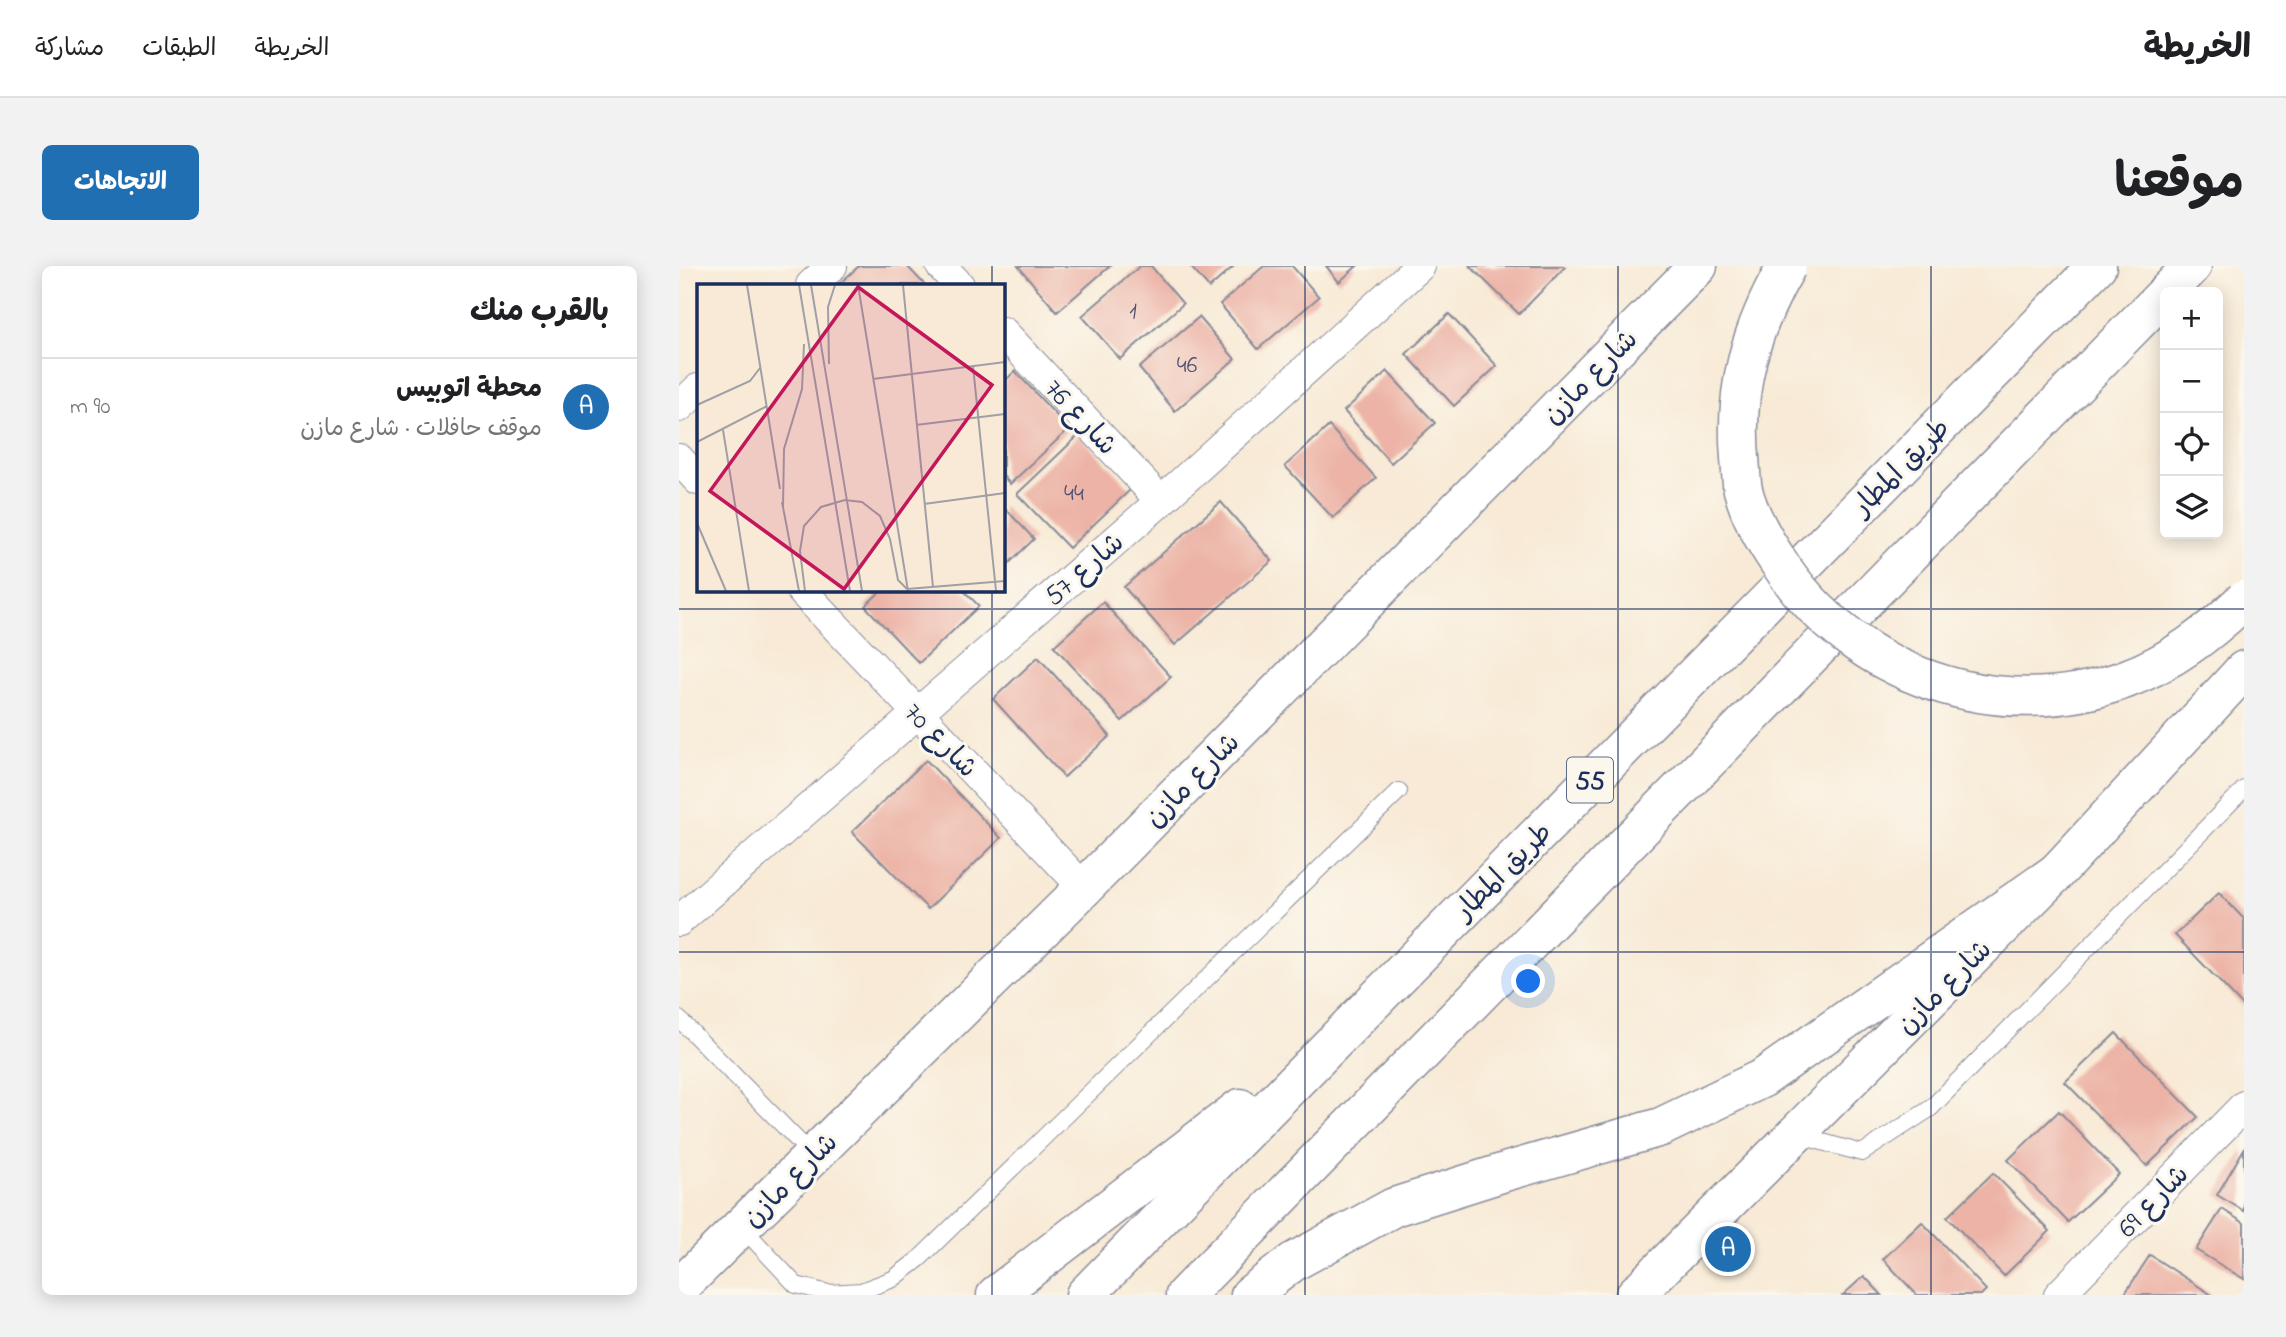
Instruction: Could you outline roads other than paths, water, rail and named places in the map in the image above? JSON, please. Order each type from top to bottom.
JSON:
[{"type":"main road","name":"شارع مازن","points":[[679,1288],[1084,888],[1698,266]]},
{"type":"main road","points":[[1787,266],[1766,302],[1749,349],[1739,402],[1743,490],[1764,539],[1792,583],[1828,622],[1871,654],[1919,677],[1969,692],[2022,697],[2075,693],[2125,679],[2173,657],[2216,626],[2244,600]]},
{"type":"main road","name":"طريق المطار","points":[[1085,1295],[2097,266]]},
{"type":"main road","name":"55","points":[[2172,287],[2192,266]]},
{"type":"main road","name":"55","points":[[1185,1295],[2160,299]]},
{"type":"main road","name":"شارع مازن","points":[[1635,1295],[2057,872],[2244,670]]},
{"type":"main road","points":[[1250,1295],[1293,1262],[1394,1207],[1661,1127],[1763,1078],[2057,872]]},
{"type":"main road","points":[[996,1295],[1347,1026]]},
{"type":"street","points":[[812,284],[832,266]]},
{"type":"street","points":[[941,266],[958,284]]},
{"type":"street","name":"شارع 57","points":[[679,921],[1161,501],[1420,266]]},
{"type":"street","name":"شارع 76","points":[[1005,334],[1161,501]]},
{"type":"street","points":[[679,407],[697,390]]},
{"type":"street","points":[[679,459],[697,479]]},
{"type":"street","name":"شارع 70","points":[[803,592],[1084,888]]},
{"type":"street","name":"شارع 69","points":[[2059,1295],[2244,1106]]},
{"type":"lane","points":[[1794,1135],[1862,1153],[1931,1108],[2244,789]]},
{"type":"lane","points":[[741,1226],[796,1285],[828,1293],[850,1292],[861,1291],[893,1279],[919,1259],[1399,792]]},
{"type":"lane","points":[[679,1019],[813,1156]]},
{"type":"place","name":"محطة اتوبيس","points":[[1728,1249]]}]
